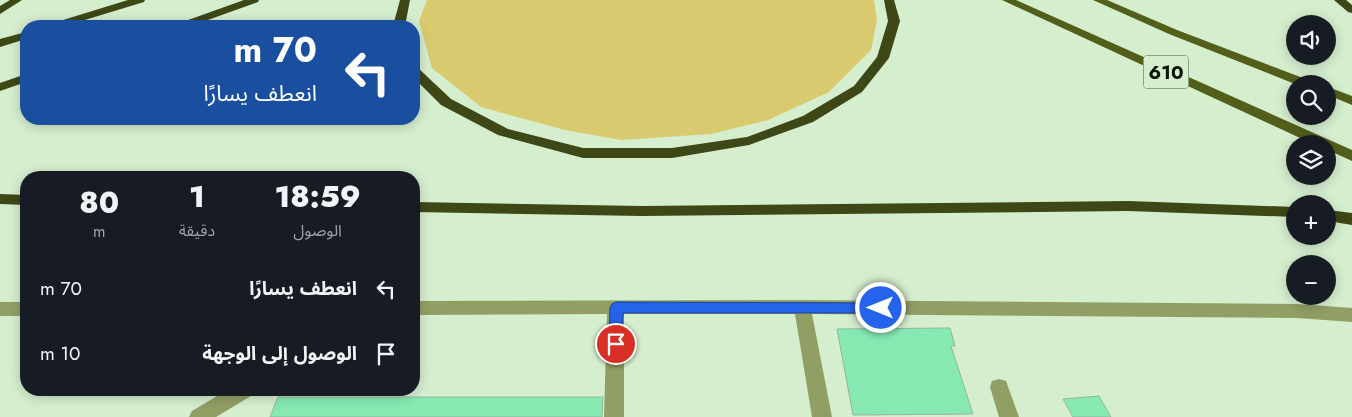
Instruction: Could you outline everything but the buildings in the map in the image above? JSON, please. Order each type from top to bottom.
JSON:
[{"type":"highway","points":[[0,10],[17,0]]},
{"type":"highway","points":[[74,20],[140,0]]},
{"type":"highway","points":[[198,20],[254,0]]},
{"type":"highway","points":[[400,20],[405,0]]},
{"type":"highway","points":[[420,77],[446,102],[502,132],[582,153],[672,153],[749,141],[808,119],[858,89],[883,58],[894,21],[889,0]]},
{"type":"highway","points":[[1339,0],[1352,10]]},
{"type":"highway","points":[[0,43],[20,37]]},
{"type":"highway","points":[[0,87],[20,80]]},
{"type":"highway","points":[[0,199],[20,200]]},
{"type":"highway","points":[[420,207],[642,211],[1128,206],[1286,212]]},
{"type":"highway","points":[[1336,217],[1352,219]]},
{"type":"main road","name":"610","points":[[1007,0],[1306,135]]},
{"type":"main road","name":"610","points":[[1098,0],[1173,32],[1286,76]]},
{"type":"main road","points":[[1336,95],[1352,101]]},
{"type":"main road","name":"610","points":[[1336,149],[1352,156]]},
{"type":"street","points":[[802,307],[822,417]]},
{"type":"street","points":[[420,308],[802,307],[1297,311],[1352,315]]},
{"type":"street","points":[[614,417],[616,308]]},
{"type":"street","points":[[0,309],[20,309]]},
{"type":"street","points":[[999,386],[1009,417]]},
{"type":"street","points":[[199,417],[234,396]]},
{"type":"shaded area","points":[[427,0],[874,0],[877,20],[871,50],[829,92],[768,120],[711,134],[621,140],[565,130],[481,107],[432,68],[419,20]]},
{"type":"route","points":[[616,344],[616,308],[881,308]]}]
